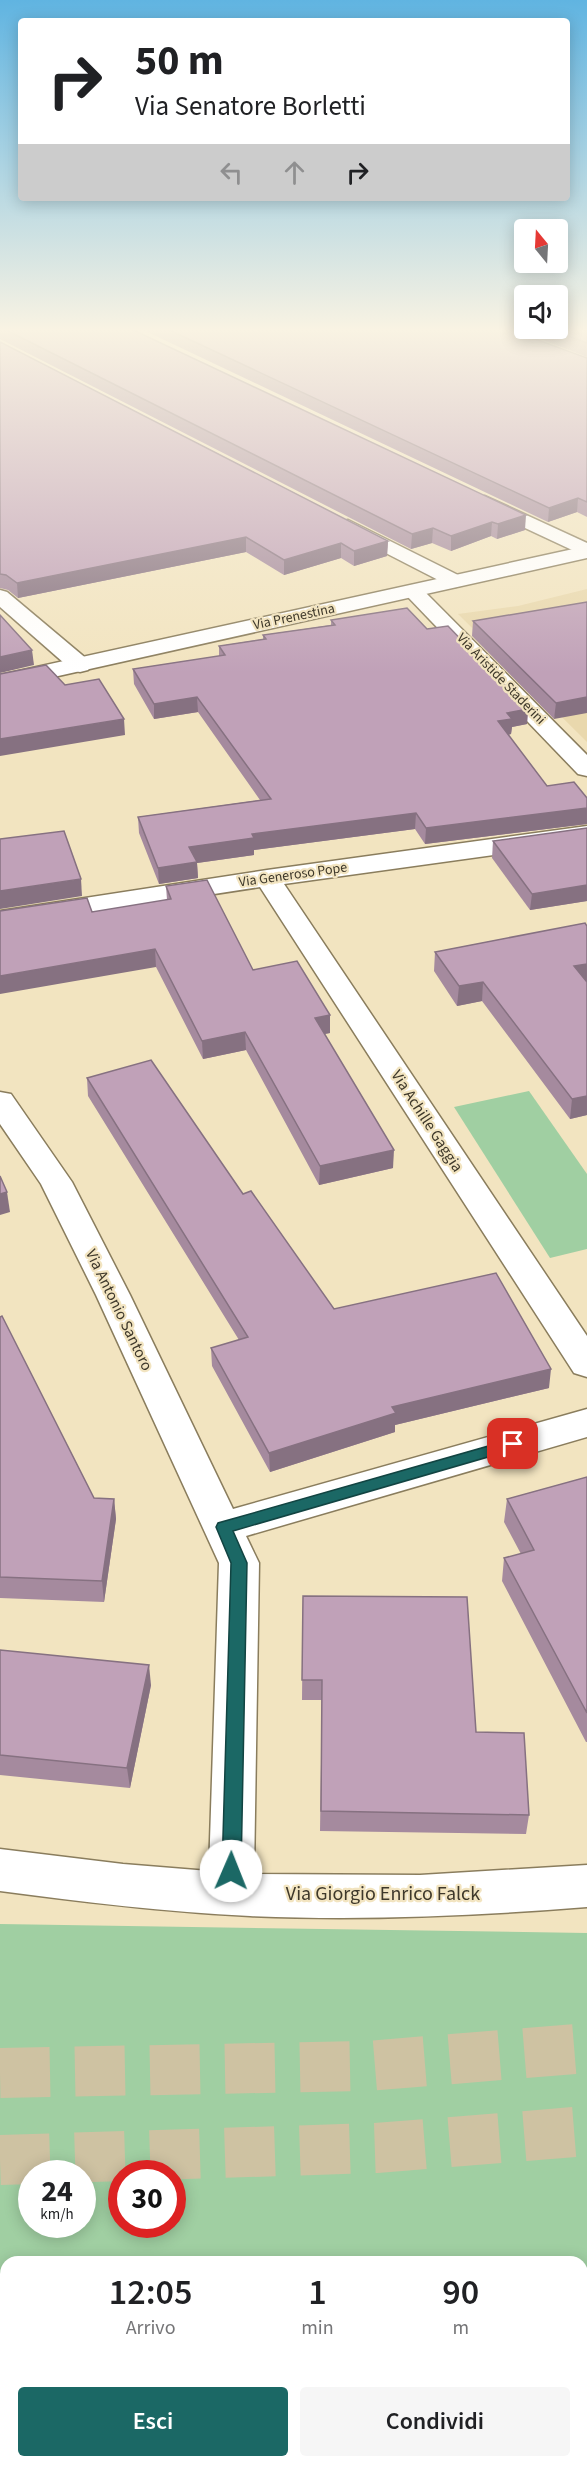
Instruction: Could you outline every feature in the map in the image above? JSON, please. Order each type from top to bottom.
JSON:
[{"type":"street","points":[[471,495],[587,551]]},
{"type":"street","points":[[328,515],[455,581]]},
{"type":"street","name":"Via Prenestina","points":[[0,682],[587,551]]},
{"type":"street","name":"Via Aristide Staderini","points":[[413,591],[587,769]]},
{"type":"street","points":[[0,596],[80,665]]},
{"type":"street","name":"Via Generoso Pope","points":[[0,919],[267,878],[587,834]]},
{"type":"street","name":"Via Achille Gaggia","points":[[267,878],[587,1364]]},
{"type":"street","name":"Via Antonio Santoro","points":[[0,1101],[56,1182],[113,1295],[239,1563],[231,1893]]},
{"type":"street","points":[[224,1527],[587,1423]]},
{"type":"street","name":"Via Giorgio Enrico Falck","points":[[0,1870],[141,1887],[231,1893],[396,1895],[502,1893],[587,1886]]},
{"type":"shaded area","points":[[587,589],[587,742],[458,614],[518,606]]},
{"type":"green space","points":[[529,1091],[587,1174],[587,1249],[550,1258],[454,1107]]},
{"type":"green space","points":[[0,1924],[587,1933],[587,2256],[0,2256]]},
{"type":"building","points":[[0,443],[197,443],[388,541],[354,551],[341,543],[284,560],[246,537],[17,583],[6,575],[0,574]]},
{"type":"building","points":[[231,443],[373,443],[526,515],[498,524],[492,522],[451,536],[433,528],[412,534]]},
{"type":"building","points":[[411,443],[587,443],[587,502],[578,498],[549,508]]},
{"type":"building","points":[[587,602],[587,697],[556,703],[473,621]]},
{"type":"building","points":[[407,608],[427,629],[448,626],[528,709],[507,713],[512,719],[498,721],[547,786],[574,782],[587,798],[587,808],[426,828],[416,813],[252,834],[254,838],[189,847],[197,862],[158,868],[138,817],[271,799],[197,697],[154,704],[133,669],[225,655],[219,646],[266,639],[263,635],[335,625],[331,620]]},
{"type":"building","points":[[0,615],[32,650],[0,657]]},
{"type":"building","points":[[46,665],[65,685],[99,679],[124,719],[0,739],[0,674]]},
{"type":"building","points":[[587,828],[587,885],[532,894],[493,841]]},
{"type":"building","points":[[64,831],[81,879],[0,891],[0,839]]},
{"type":"building","points":[[207,880],[253,970],[297,961],[330,1015],[315,1018],[394,1150],[320,1166],[245,1032],[202,1041],[155,949],[0,976],[0,911],[87,898],[92,912],[171,899],[166,886]]},
{"type":"building","points":[[585,923],[587,926],[587,964],[574,966],[587,982],[587,1096],[572,1099],[483,982],[459,986],[435,952]]},
{"type":"building","points":[[151,1060],[243,1194],[251,1191],[334,1309],[496,1273],[551,1369],[392,1407],[396,1413],[269,1453],[211,1348],[248,1337],[87,1078]]},
{"type":"building","points":[[0,1176],[7,1192],[0,1194]]},
{"type":"building","points":[[2,1316],[94,1498],[114,1499],[102,1581],[0,1577],[0,1317]]},
{"type":"building","points":[[587,1477],[587,1713],[504,1558],[534,1550],[507,1499]]},
{"type":"building","points":[[303,1596],[467,1597],[476,1732],[524,1733],[529,1815],[321,1811],[322,1680],[302,1680]]},
{"type":"building","points":[[0,1650],[149,1665],[127,1768],[0,1755]]},
{"type":"tunnel","points":[[0,2073],[367,2066],[587,2048]]},
{"type":"tunnel","points":[[0,2160],[376,2148],[587,2131]]},
{"type":"route","points":[[231,1871],[239,1563],[224,1527],[513,1444]]}]
